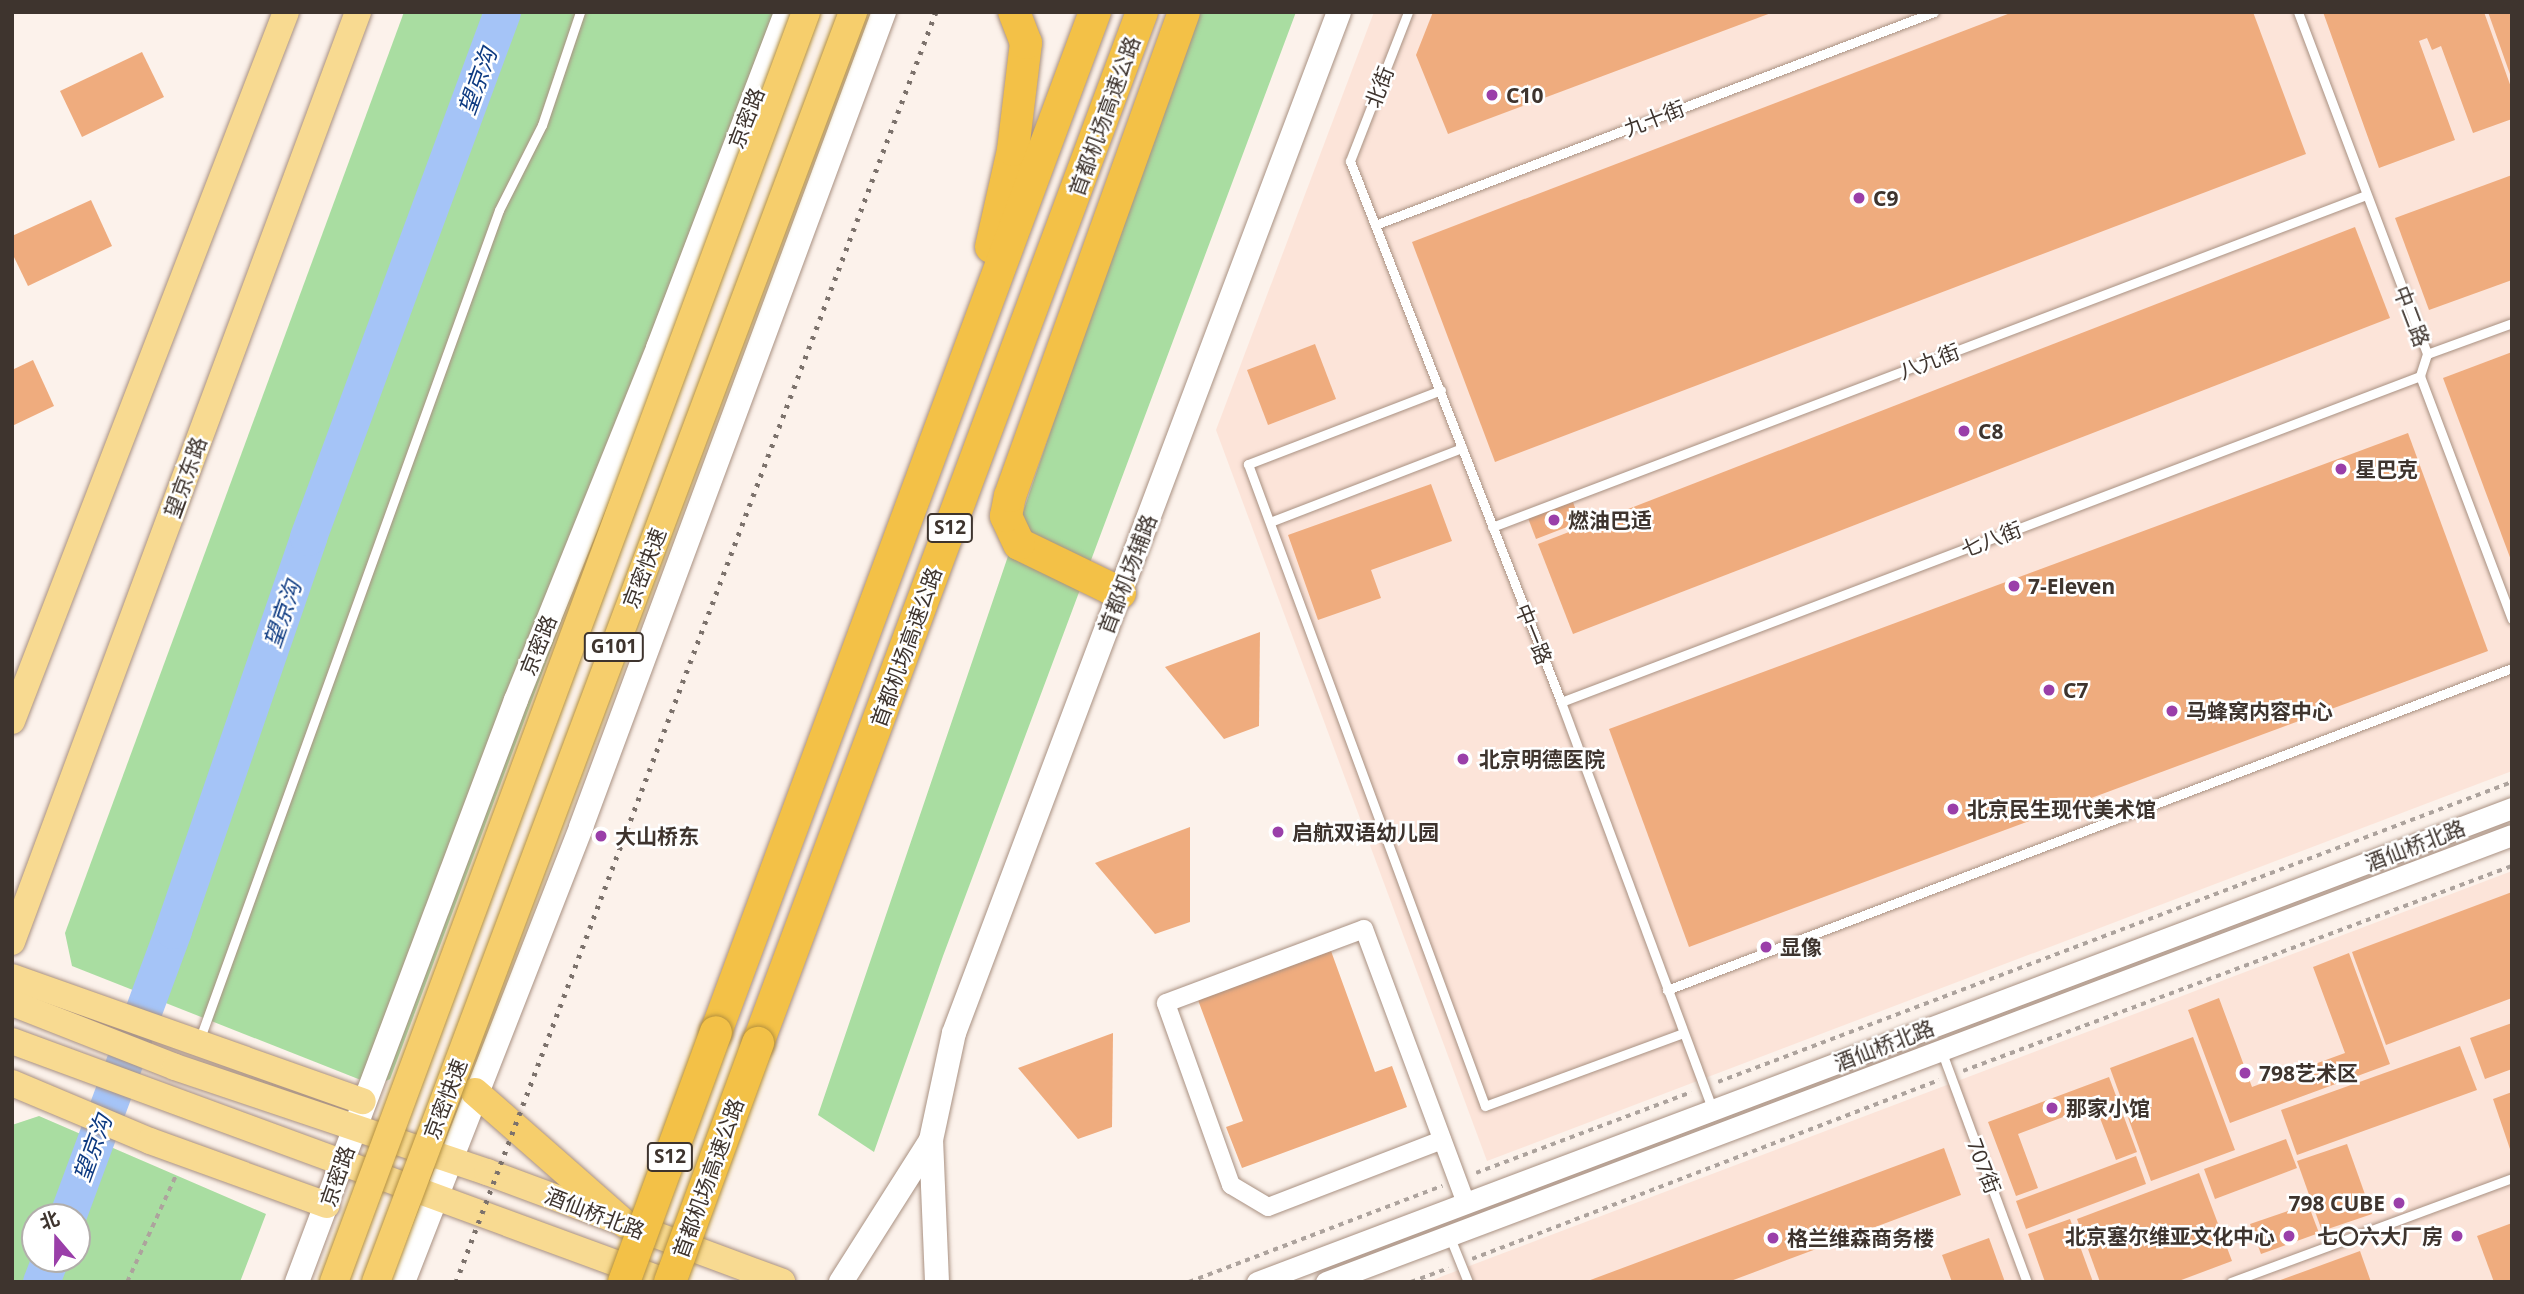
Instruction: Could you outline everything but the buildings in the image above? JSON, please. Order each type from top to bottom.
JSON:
[{"type":"highway","name":"京密快速","points":[[334,1282],[806,12]]},
{"type":"highway","name":"京密快速","points":[[376,1282],[853,12]]},
{"type":"highway","points":[[963,373],[1013,150],[1026,43],[1014,12]]},
{"type":"highway","name":"首都机场高速公路","points":[[624,1282],[1095,12]]},
{"type":"highway","name":"首都机场高速公路","points":[[668,1282],[1142,12]]},
{"type":"highway","points":[[1120,593],[1019,544],[1006,516],[1184,12]]},
{"type":"highway","points":[[475,1092],[625,1224]]},
{"type":"main road","points":[[12,721],[286,12]]},
{"type":"main road","name":"望京东路","points":[[12,942],[358,12]]},
{"type":"main road","name":"京密路","points":[[298,1282],[363,1101],[786,12]]},
{"type":"main road","name":"G101","points":[[435,1193],[586,814],[884,12]]},
{"type":"main road","name":"首都机场辅路","points":[[931,1140],[954,1033],[1339,12]]},
{"type":"main road","points":[[12,977],[62,1009]]},
{"type":"main road","points":[[12,1003],[62,1009],[190,1043],[363,1101]]},
{"type":"main road","name":"酒仙桥北路","points":[[62,1009],[174,1067],[448,1160],[782,1282]]},
{"type":"main road","name":"酒仙桥北路","points":[[12,1041],[435,1193],[668,1282]]},
{"type":"main road","points":[[24,1089],[150,1141],[327,1205]]},
{"type":"main road","points":[[841,1282],[931,1140]]},
{"type":"main road","points":[[931,1140],[937,1282]]},
{"type":"main road","points":[[403,1282],[435,1193]]},
{"type":"street","name":"酒仙桥北路","points":[[1257,1282],[2512,808]]},
{"type":"street","name":"酒仙桥北路","points":[[1326,1282],[2512,835]]},
{"type":"street","points":[[1442,1140],[1268,1207],[1231,1185],[1166,1003],[1364,929],[1466,1203]]},
{"type":"lane","points":[[190,1043],[499,210],[541,125],[580,12]]},
{"type":"lane","name":"北街","points":[[1350,161],[1408,12]]},
{"type":"lane","name":"九十街","points":[[1375,225],[1934,12]]},
{"type":"lane","name":"中二路","points":[[2298,12],[2427,354],[2420,376],[2512,619]]},
{"type":"lane","name":"中一路","points":[[1350,161],[1561,702],[1713,1110]]},
{"type":"lane","name":"八九街","points":[[1492,527],[2366,195]]},
{"type":"lane","points":[[2427,354],[2512,323]]},
{"type":"lane","name":"七八街","points":[[1561,702],[2420,376]]},
{"type":"lane","points":[[1441,390],[1248,464],[1485,1105],[1682,1032]]},
{"type":"lane","points":[[1270,522],[1462,448]]},
{"type":"lane","points":[[1667,990],[2512,668]]},
{"type":"lane","name":"707街","points":[[1941,1050],[2027,1282]]},
{"type":"lane","points":[[2231,1282],[2512,1178]]},
{"type":"lane","points":[[1449,1235],[1468,1282]]},
{"type":"path","points":[[1189,1282],[2512,782]]},
{"type":"path","points":[[127,1282],[182,1163]]},
{"type":"shaded area","points":[[1374,12],[2512,12],[2512,771],[1487,1161],[1216,430]]},
{"type":"shaded area","name":"798艺术区","points":[[2512,871],[2512,1282],[1429,1282],[1443,1276]]},
{"type":"green space","points":[[404,12],[790,12],[390,1079],[376,1086],[72,966],[65,933]]},
{"type":"green space","points":[[1193,12],[1296,12],[943,956],[874,1152],[818,1115]]},
{"type":"green space","points":[[39,1116],[266,1214],[240,1282],[12,1282],[12,1125]]},
{"type":"waterway","name":"望京沟","points":[[72,1203],[173,930],[308,537],[502,12]]},
{"type":"waterway","name":"望京沟","points":[[41,1282],[45,1273]]},
{"type":"railway","points":[[456,1282],[936,12]]},
{"type":"place","name":"C10","points":[[1492,95]]},
{"type":"place","name":"C9","points":[[1859,198]]},
{"type":"place","name":"C8","points":[[1964,431]]},
{"type":"place","name":"星巴克","points":[[2341,469]]},
{"type":"place","name":"燃油巴适","points":[[1554,520]]},
{"type":"place","name":"7-Eleven","points":[[2014,586]]},
{"type":"place","name":"C7","points":[[2049,690]]},
{"type":"place","name":"马蜂窝内容中心","points":[[2172,711]]},
{"type":"place","name":"北京明德医院","points":[[1463,759]]},
{"type":"place","name":"北京民生现代美术馆","points":[[1953,809]]},
{"type":"place","name":"启航双语幼儿园","points":[[1278,832]]},
{"type":"place","name":"大山桥东","points":[[601,836]]},
{"type":"place","name":"显像","points":[[1766,947]]},
{"type":"place","name":"798艺术区","points":[[2245,1073]]},
{"type":"place","name":"那家小馆","points":[[2052,1108]]},
{"type":"place","name":"798 CUBE","points":[[2399,1203]]},
{"type":"place","name":"北京塞尔维亚文化中心","points":[[2289,1236]]},
{"type":"place","name":"七〇六大厂房","points":[[2457,1236]]},
{"type":"place","name":"格兰维森商务楼","points":[[1773,1238]]}]
